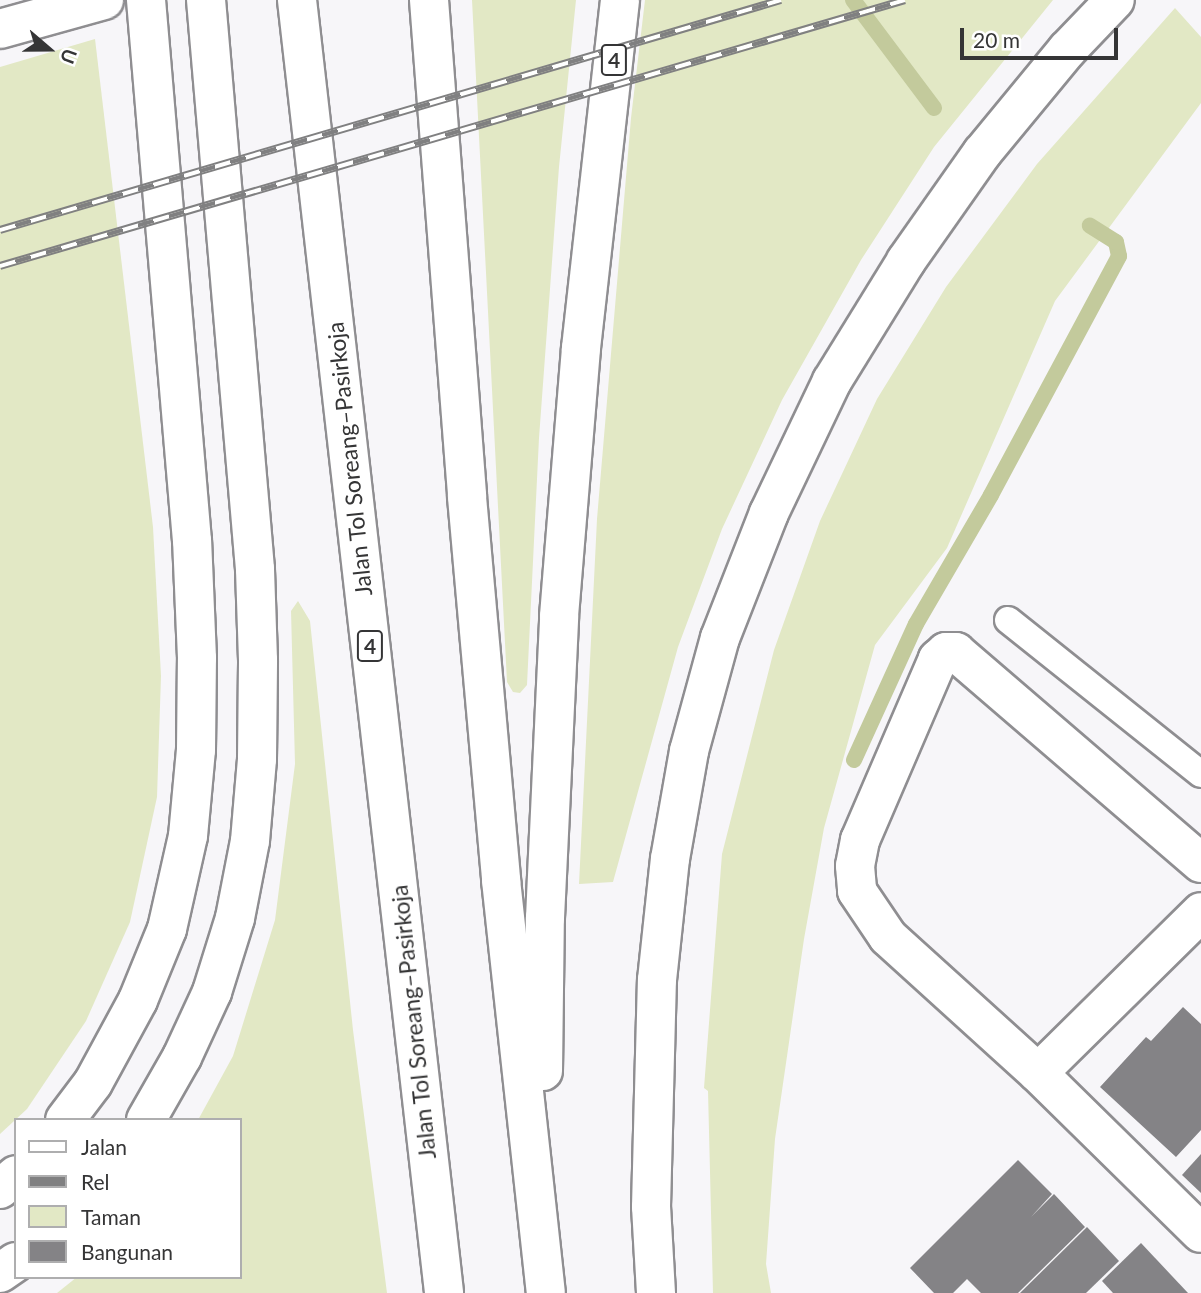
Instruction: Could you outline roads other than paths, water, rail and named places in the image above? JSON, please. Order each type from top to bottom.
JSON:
[{"type":"main road","points":[[0,29],[104,0]]},
{"type":"main road","points":[[67,1118],[93,1083],[138,1000],[167,929],[188,836],[196,750],[197,658],[192,541],[146,0]]},
{"type":"main road","points":[[147,1118],[182,1058],[212,992],[235,918],[250,841],[257,760],[255,569],[206,0]]},
{"type":"main road","name":"Jalan Tol Soreang–Pasirkoja","points":[[297,0],[444,1293]]},
{"type":"main road","points":[[429,0],[501,880],[548,1293]]},
{"type":"main road","name":"4","points":[[548,1293],[543,1072],[545,918],[553,715],[574,425],[620,0]]},
{"type":"main road","points":[[656,1293],[651,1181],[657,980],[670,859],[690,751],[720,638],[769,513],[832,381],[906,261],[982,153],[1067,50],[1115,0]]},
{"type":"main road","points":[[1201,863],[956,652],[946,652],[938,659],[860,841],[855,866],[857,891],[888,937],[1038,1073],[1201,1233]]},
{"type":"main road","points":[[1038,1073],[1201,912]]},
{"type":"main road","points":[[0,1189],[14,1177]]},
{"type":"lane","points":[[1008,620],[1201,774]]},
{"type":"waterway","points":[[853,0],[934,108]]},
{"type":"waterway","points":[[854,760],[916,624],[991,495],[1119,256],[1116,242],[1090,226]]},
{"type":"railway","points":[[0,230],[781,0]]},
{"type":"railway","points":[[0,266],[905,0]]}]
